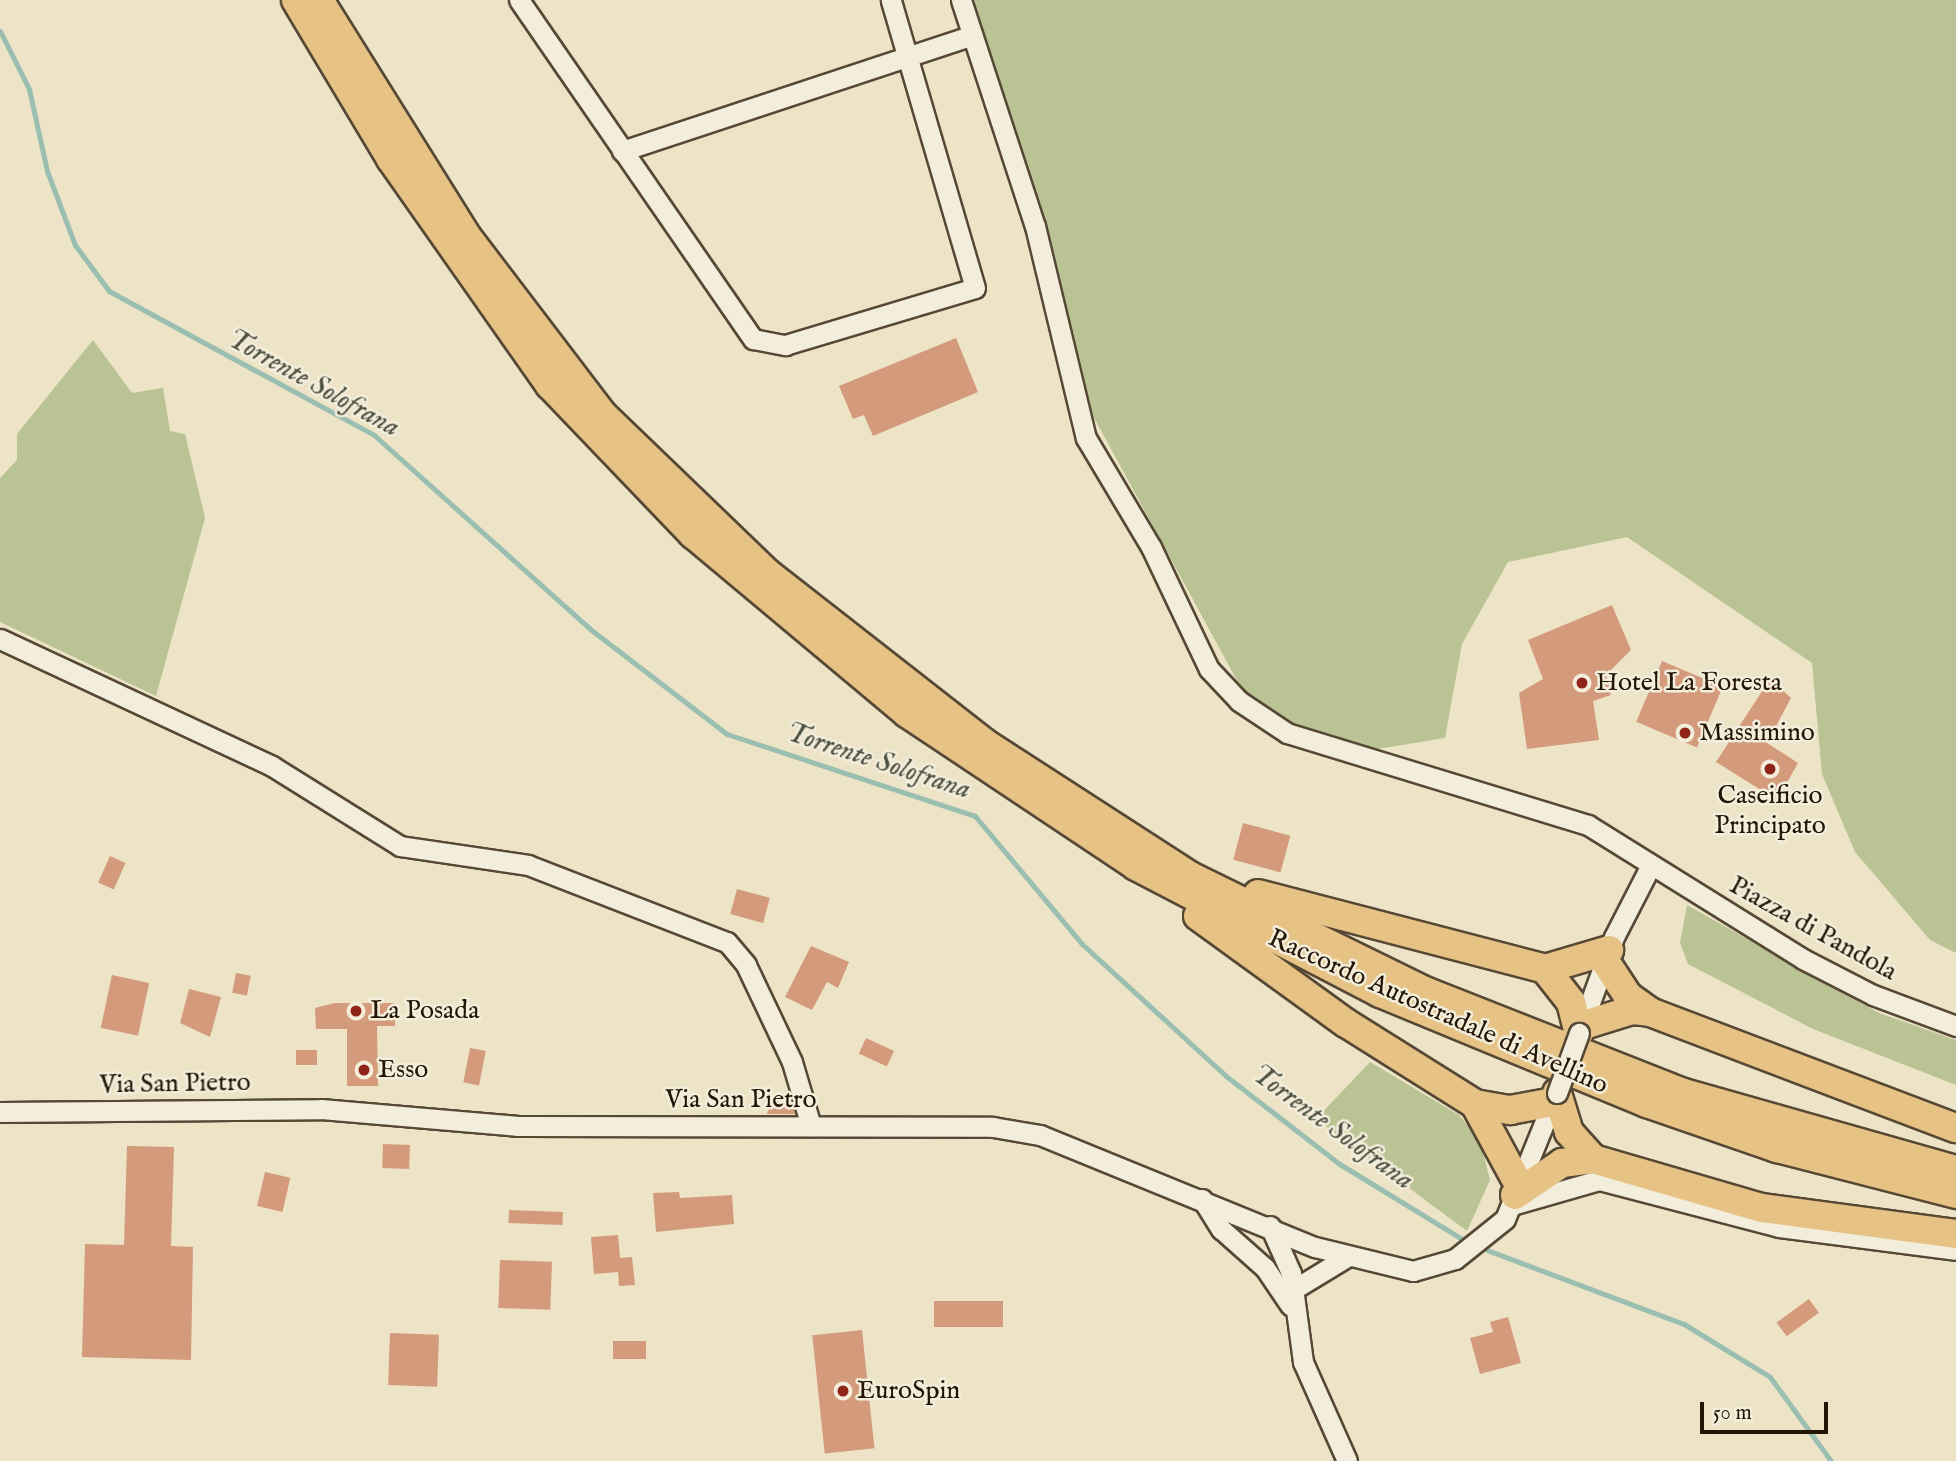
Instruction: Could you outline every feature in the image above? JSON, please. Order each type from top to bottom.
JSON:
[{"type":"highway","name":"Raccordo Autostradale di Avellino","points":[[296,0],[469,278],[550,385],[619,461],[852,671],[1136,866],[1380,993],[1546,1065],[1777,1148],[1956,1194]]},
{"type":"highway","name":"Raccordo Autostradale di Avellino","points":[[319,0],[465,234],[602,414],[767,573],[878,664],[1116,829],[1307,935],[1564,1050],[1807,1133],[1956,1170]]},
{"type":"highway","points":[[1116,829],[1278,901],[1545,969],[1607,956],[1628,996],[1650,1012],[1956,1128]]},
{"type":"highway","points":[[1136,866],[1227,939],[1475,1104],[1510,1110],[1555,1098],[1569,1132],[1593,1159]]},
{"type":"highway","points":[[1545,969],[1572,1002],[1580,1029],[1624,1011],[1650,1012]]},
{"type":"highway","points":[[1475,1104],[1515,1195],[1562,1163],[1593,1159],[1762,1208],[1956,1234]]},
{"type":"street","points":[[519,0],[753,340],[785,345],[975,288],[891,0]]},
{"type":"street","name":"Piazza di Pandola","points":[[961,0],[1035,226],[1086,438],[1151,547],[1209,669],[1239,701],[1287,733],[1588,825],[1803,959],[1873,995],[1956,1026]]},
{"type":"street","points":[[622,151],[972,35]]},
{"type":"street","points":[[0,639],[272,766],[400,846],[528,865],[727,942],[746,965],[792,1062],[811,1126]]},
{"type":"street","points":[[1515,1195],[1555,1098],[1607,956],[1651,865]]},
{"type":"street","name":"Via San Pietro","points":[[0,1112],[321,1109],[517,1126],[993,1128],[1040,1135],[1347,1257],[1413,1271],[1455,1259],[1490,1236],[1515,1195]]},
{"type":"street","points":[[1515,1195],[1599,1180],[1779,1227],[1956,1250]]},
{"type":"street","points":[[1202,1199],[1221,1229],[1265,1268],[1291,1298]]},
{"type":"street","points":[[1265,1268],[1259,1242],[1269,1226],[1282,1246],[1291,1298],[1319,1408],[1347,1461]]},
{"type":"street","points":[[1291,1298],[1347,1257]]},
{"type":"green space","points":[[973,0],[1956,0],[1956,953],[1930,940],[1855,852],[1822,774],[1812,663],[1627,537],[1508,562],[1462,644],[1445,738],[1353,753],[1259,721],[1067,368]]},
{"type":"green space","points":[[93,340],[132,393],[163,388],[170,431],[185,434],[205,518],[156,696],[0,622],[0,478],[17,460],[17,434]]},
{"type":"green space","points":[[1687,905],[1879,1013],[1956,1040],[1956,1085],[1813,1029],[1688,964],[1680,943]]},
{"type":"green space","points":[[1370,1062],[1459,1115],[1480,1140],[1490,1180],[1467,1231],[1316,1119]]},
{"type":"building","points":[[956,338],[978,392],[873,436],[864,415],[853,419],[839,386]]},
{"type":"building","points":[[1612,605],[1631,650],[1606,675],[1611,695],[1593,701],[1599,740],[1527,749],[1519,693],[1543,679],[1528,640]]},
{"type":"building","points":[[1662,661],[1723,687],[1697,748],[1636,722]]},
{"type":"building","points":[[1770,679],[1791,698],[1767,743],[1798,763],[1777,800],[1716,762]]},
{"type":"building","points":[[1243,823],[1290,836],[1280,872],[1233,860]]},
{"type":"building","points":[[110,856],[126,863],[114,889],[98,882]]},
{"type":"building","points":[[737,889],[770,898],[763,923],[730,914]]},
{"type":"building","points":[[811,946],[849,962],[838,988],[827,982],[812,1010],[785,997]]},
{"type":"building","points":[[236,973],[251,976],[247,995],[232,993]]},
{"type":"building","points":[[112,975],[149,983],[138,1036],[101,1028]]},
{"type":"building","points":[[189,989],[221,997],[210,1037],[180,1023]]},
{"type":"building","points":[[335,1003],[395,1003],[395,1026],[377,1026],[378,1086],[347,1086],[347,1029],[316,1029],[315,1008]]},
{"type":"building","points":[[866,1038],[894,1051],[887,1067],[859,1053]]},
{"type":"building","points":[[470,1048],[486,1051],[479,1085],[463,1082]]},
{"type":"building","points":[[296,1050],[317,1050],[317,1065],[296,1065]]},
{"type":"building","points":[[774,1094],[790,1099],[795,1114],[767,1114]]},
{"type":"building","points":[[383,1144],[410,1145],[409,1169],[382,1168]]},
{"type":"building","points":[[127,1146],[174,1147],[171,1246],[193,1247],[191,1360],[82,1357],[85,1244],[124,1245]]},
{"type":"building","points":[[265,1172],[290,1178],[282,1212],[257,1206]]},
{"type":"building","points":[[679,1192],[680,1198],[732,1195],[734,1224],[656,1232],[653,1193]]},
{"type":"building","points":[[509,1210],[563,1212],[563,1225],[509,1223]]},
{"type":"building","points":[[618,1235],[620,1258],[632,1257],[635,1285],[619,1286],[618,1272],[594,1274],[591,1237]]},
{"type":"building","points":[[500,1260],[552,1262],[550,1310],[498,1308]]},
{"type":"building","points":[[1809,1299],[1819,1313],[1787,1336],[1777,1323]]},
{"type":"building","points":[[934,1301],[1003,1301],[1003,1327],[934,1327]]},
{"type":"building","points":[[1508,1317],[1521,1363],[1480,1374],[1470,1338],[1493,1332],[1490,1322]]},
{"type":"building","name":"EuroSpin","points":[[862,1330],[874,1448],[825,1454],[812,1335]]},
{"type":"building","points":[[390,1333],[439,1335],[437,1387],[388,1385]]},
{"type":"building","points":[[613,1341],[646,1341],[646,1359],[613,1359]]},
{"type":"waterway","name":"Torrente Solofrana","points":[[0,31],[29,89],[47,171],[75,245],[109,291],[374,435],[590,629],[727,734],[975,816],[1082,944],[1226,1076],[1338,1163],[1467,1242]]},
{"type":"waterway","name":"Torrente Solofrana","points":[[1479,1247],[1684,1324],[1770,1377],[1831,1461]]},
{"type":"place","name":"Hotel La Foresta","points":[[1582,683]]},
{"type":"place","name":"Massimino","points":[[1685,733]]},
{"type":"place","name":"Caseificio Principato","points":[[1770,769]]},
{"type":"place","name":"La Posada","points":[[356,1011]]},
{"type":"place","name":"Esso","points":[[364,1070]]},
{"type":"place","name":"EuroSpin","points":[[843,1391]]}]
